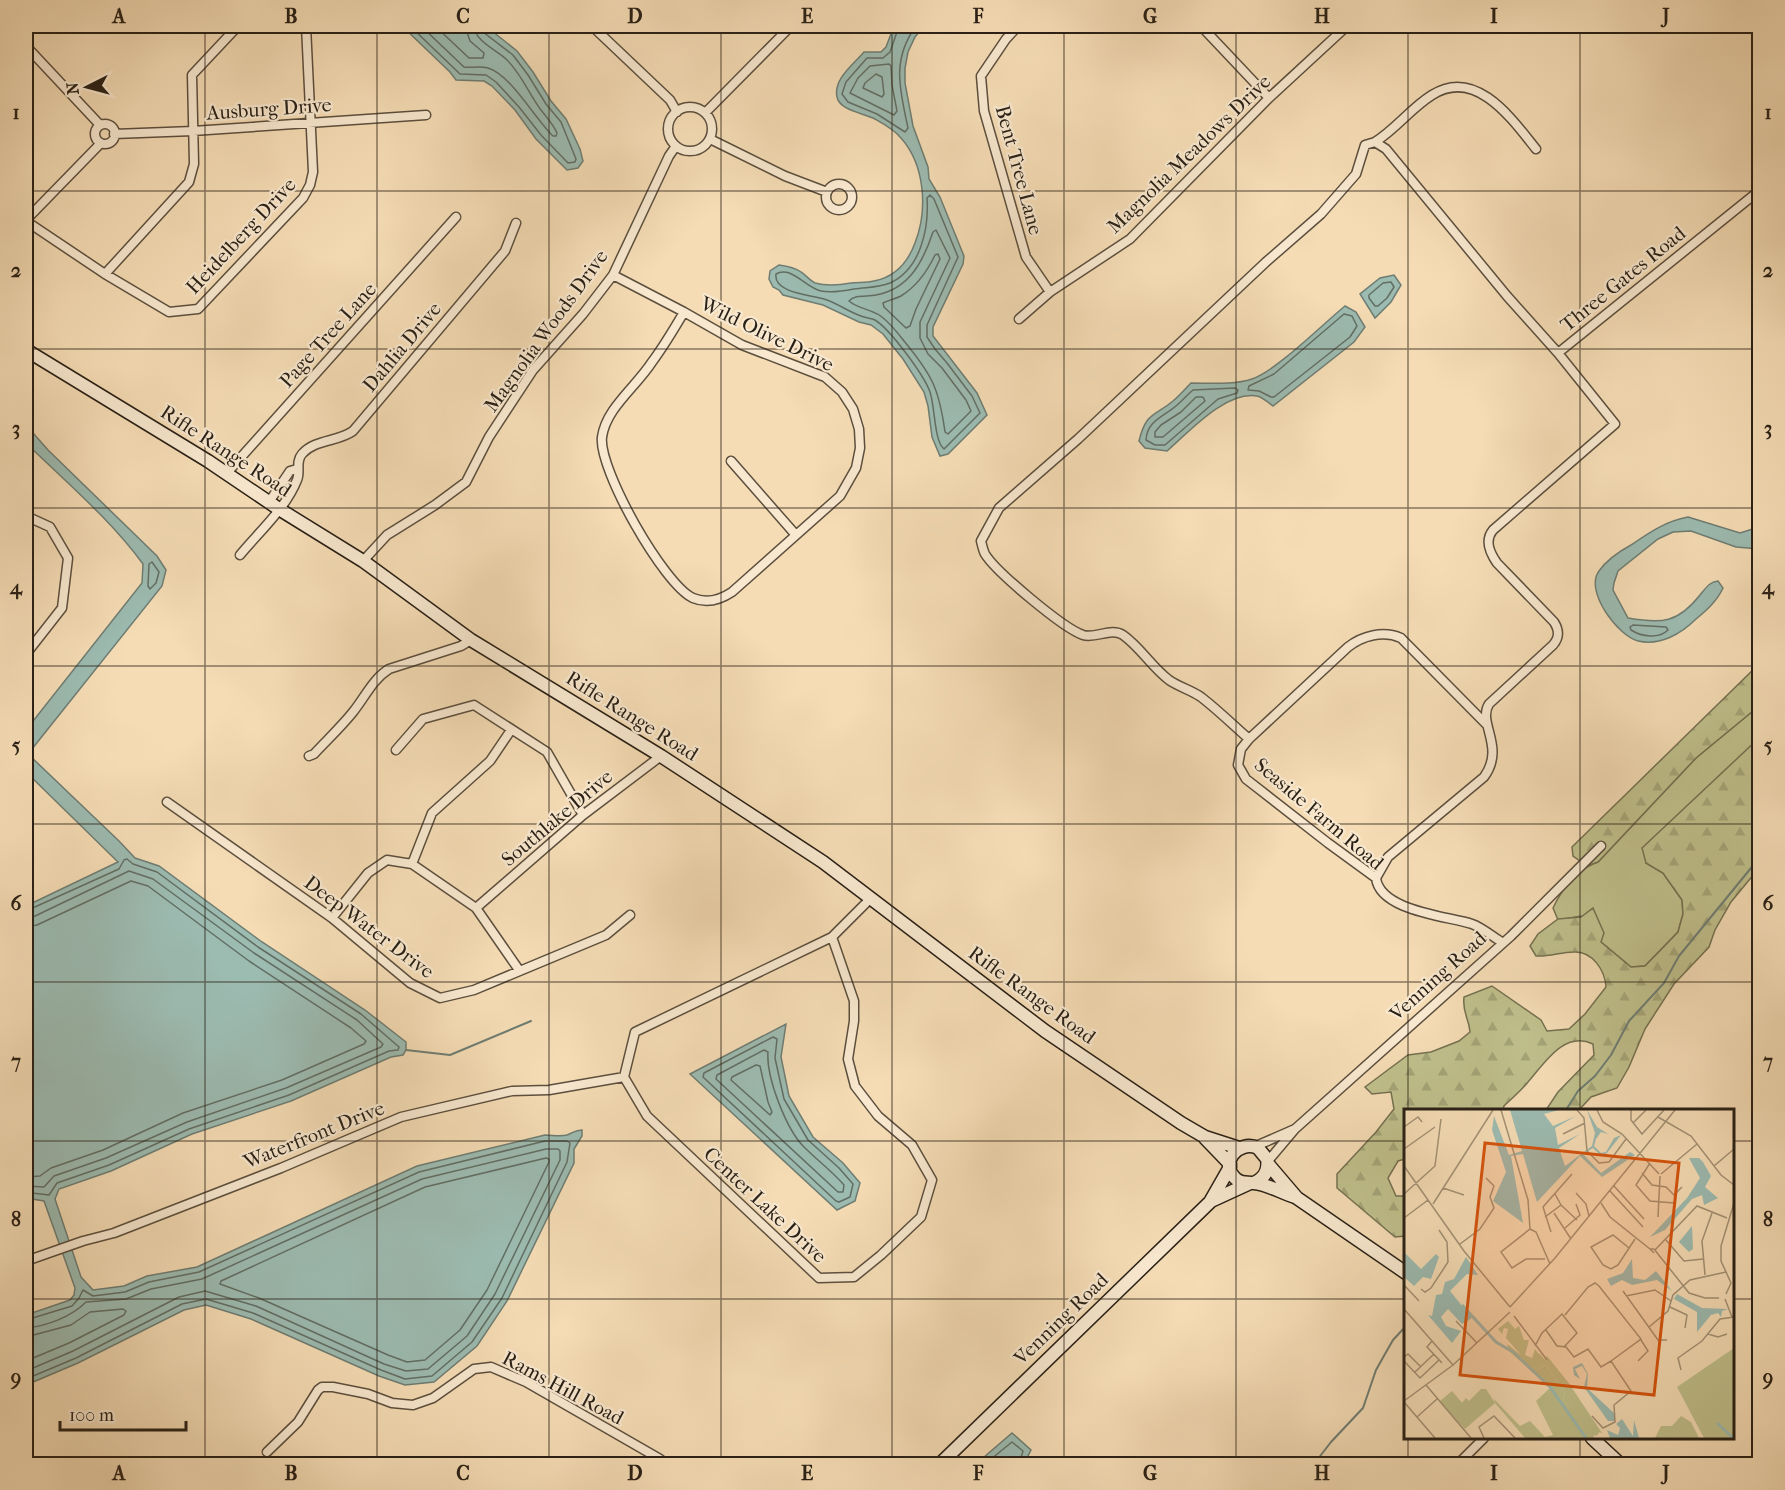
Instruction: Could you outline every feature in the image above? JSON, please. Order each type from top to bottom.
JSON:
[{"type":"main road","name":"Rifle Range Road","points":[[26,350],[208,461],[363,561],[471,640],[661,756],[823,862],[1045,1031],[1205,1137],[1230,1165]]},
{"type":"main road","name":"Rifle Range Road","points":[[1205,1137],[1239,1148]]},
{"type":"main road","points":[[1298,1198],[1236,1179],[1230,1165],[1232,1155],[1239,1148],[1247,1145],[1256,1146],[1263,1151],[1268,1163],[1298,1198],[1404,1272]]},
{"type":"main road","points":[[1251,1183],[1264,1176],[1268,1163]]},
{"type":"main road","name":"Venning Road","points":[[940,1464],[1210,1202],[1230,1165]]},
{"type":"main road","name":"Venning Road","points":[[1210,1202],[1251,1183]]},
{"type":"main road","points":[[1594,1439],[1620,1464]]},
{"type":"street","points":[[105,274],[189,182],[194,164],[192,75],[238,26]]},
{"type":"street","name":"Heidelberg Drive","points":[[26,221],[105,274],[169,312],[198,309],[303,198],[310,185],[313,172],[312,122],[306,26]]},
{"type":"street","points":[[705,113],[791,26]]},
{"type":"street","name":"Bent Tree Lane","points":[[1018,26],[1006,39],[981,76],[984,111],[1026,257],[1050,292]]},
{"type":"street","points":[[1201,26],[1269,98]]},
{"type":"street","name":"Magnolia Meadows Drive","points":[[1019,319],[1050,292],[1130,239],[1269,98],[1347,26]]},
{"type":"street","points":[[598,27],[670,100],[677,112]]},
{"type":"street","points":[[26,46],[100,125],[109,125],[114,134],[110,142],[101,143],[26,221]]},
{"type":"street","points":[[1536,149],[1494,101],[1472,89],[1450,87],[1432,94],[1407,114],[1386,136],[1375,142],[1386,149],[1507,296],[1558,353]]},
{"type":"street","points":[[691,107],[705,113],[711,124],[710,139],[705,145],[698,150],[682,150],[676,146],[668,130],[669,123],[677,112],[691,107]]},
{"type":"street","name":"Ausburg Drive","points":[[114,134],[426,116]]},
{"type":"street","points":[[100,125],[95,135],[101,143]]},
{"type":"street","points":[[710,139],[785,176],[827,192]]},
{"type":"street","name":"Seaside Farm Road","points":[[1249,739],[1200,696],[1169,680],[1118,633],[1086,636],[1059,621],[992,562],[984,553],[981,541],[999,508],[1078,439],[1266,261],[1321,214],[1356,174],[1365,145],[1375,142]]},
{"type":"street","name":"Magnolia Woods Drive","points":[[363,561],[387,535],[466,482],[489,437],[533,370],[583,314],[613,275],[669,156],[676,146]]},
{"type":"street","name":"Three Gates Road","points":[[1376,878],[1388,856],[1484,777],[1490,768],[1493,756],[1492,739],[1485,715],[1489,704],[1553,645],[1559,636],[1554,622],[1497,563],[1489,547],[1488,537],[1493,530],[1615,423],[1558,353],[1760,190]]},
{"type":"street","name":"Page Tree Lane","points":[[226,474],[456,217]]},
{"type":"street","name":"Dahlia Drive","points":[[240,555],[274,505],[290,471],[297,469],[298,460],[309,448],[346,436],[353,431],[505,250],[516,223]]},
{"type":"street","name":"Wild Olive Drive","points":[[613,275],[684,312],[742,345],[825,377],[842,392],[853,409],[859,429],[860,448],[856,468],[840,496],[732,592],[711,601],[693,598],[680,589],[649,546],[621,497],[603,455],[602,440],[605,421],[652,364],[684,312]]},
{"type":"street","points":[[731,461],[795,534]]},
{"type":"street","points":[[26,516],[50,527],[68,558],[62,608],[26,654]]},
{"type":"street","name":"Seaside Farm Road","points":[[1488,727],[1401,638],[1373,635],[1363,637],[1348,647],[1249,739],[1241,749],[1238,759],[1239,770],[1246,779],[1376,878],[1378,887],[1400,904],[1409,909],[1475,925],[1503,943]]},
{"type":"street","points":[[309,756],[314,754],[353,711],[383,673],[389,669],[461,646],[471,640]]},
{"type":"street","points":[[396,750],[423,719],[474,705],[547,752],[583,814]]},
{"type":"street","points":[[412,864],[432,813],[490,761],[511,729]]},
{"type":"street","name":"Southlake Drive","points":[[476,908],[583,814],[661,756]]},
{"type":"street","name":"Deep Water Drive","points":[[167,802],[332,918],[410,983],[440,998],[474,990],[606,935],[630,915]]},
{"type":"street","name":"Venning Road","points":[[1268,1163],[1295,1129],[1503,943],[1601,846]]},
{"type":"street","points":[[332,918],[368,873],[387,860],[412,864],[476,908],[519,970]]},
{"type":"street","points":[[624,1077],[635,1032],[832,937],[871,898]]},
{"type":"street","name":"Center Lake Drive","points":[[624,1077],[647,1116],[819,1278],[854,1277],[921,1217],[932,1180],[912,1145],[879,1116],[855,1086],[848,1059],[854,1021],[854,1001],[832,937]]},
{"type":"street","name":"Waterfront Drive","points":[[26,1262],[83,1241],[114,1233],[281,1168],[401,1117],[512,1091],[549,1090],[624,1077]]},
{"type":"street","name":"Venning Road","points":[[1256,1146],[1295,1129]]},
{"type":"street","name":"Rams Hill Road","points":[[267,1452],[298,1422],[316,1392],[322,1387],[356,1391],[393,1403],[413,1405],[433,1398],[474,1369],[487,1366],[525,1382],[665,1464]]},
{"type":"street","points":[[1461,1463],[1482,1439]]},
{"type":"green space","points":[[1759,664],[1759,706],[1696,758],[1598,862],[1587,866],[1573,856],[1572,847]]},
{"type":"green space","points":[[1759,706],[1759,738],[1646,863],[1663,873],[1682,900],[1683,914],[1678,932],[1645,966],[1631,967],[1601,942],[1581,916],[1558,920],[1553,908],[1571,881],[1583,869],[1598,862],[1696,758]]},
{"type":"green space","points":[[1759,738],[1759,868],[1731,902],[1715,930],[1709,947],[1674,984],[1645,1029],[1629,1067],[1617,1088],[1591,1097],[1580,1109],[1547,1109],[1558,1092],[1594,1055],[1593,1044],[1583,1041],[1564,1045],[1556,1051],[1503,1109],[1404,1109],[1404,1159],[1398,1161],[1388,1178],[1396,1196],[1404,1196],[1404,1236],[1395,1237],[1337,1188],[1337,1174],[1394,1109],[1391,1092],[1372,1094],[1365,1087],[1408,1055],[1431,1052],[1459,1041],[1470,1032],[1464,1008],[1464,997],[1492,986],[1541,1020],[1547,1031],[1569,1029],[1585,1014],[1606,987],[1597,963],[1587,955],[1574,952],[1536,956],[1530,946],[1538,934],[1558,919],[1581,917],[1593,908],[1604,933],[1601,942],[1631,967],[1645,966],[1678,932],[1683,914],[1682,900],[1663,873],[1646,863],[1642,848]]},
{"type":"water","points":[[402,26],[484,26],[517,51],[566,119],[583,161],[578,168],[567,170],[536,139],[515,110],[492,86],[484,81],[456,80]]},
{"type":"water","points":[[894,26],[924,26],[915,37],[908,52],[905,83],[913,126],[928,167],[929,179],[940,197],[964,256],[963,264],[933,327],[933,336],[977,393],[987,415],[948,454],[940,456],[932,437],[924,392],[903,359],[883,334],[871,325],[859,322],[823,305],[783,295],[773,287],[769,279],[770,271],[779,265],[796,269],[819,284],[871,282],[882,279],[900,268],[912,250],[919,230],[923,202],[915,161],[896,132],[875,119],[847,109],[837,97],[838,84],[845,72],[864,52],[881,52],[886,47]]},
{"type":"water","points":[[1394,275],[1401,285],[1391,302],[1375,318],[1360,294],[1380,278]]},
{"type":"water","points":[[1345,306],[1356,312],[1365,327],[1354,342],[1273,406],[1257,396],[1245,396],[1233,400],[1208,414],[1167,451],[1145,448],[1139,441],[1148,420],[1173,401],[1191,383],[1238,382],[1262,374],[1274,367]]},
{"type":"water","points":[[26,425],[48,450],[157,556],[166,570],[162,586],[28,754],[135,858],[159,866],[262,942],[365,1010],[406,1042],[403,1055],[391,1057],[291,1101],[192,1134],[111,1171],[59,1189],[55,1199],[81,1277],[93,1290],[124,1286],[147,1276],[197,1267],[417,1166],[545,1135],[564,1136],[582,1130],[582,1136],[574,1149],[574,1163],[507,1301],[477,1346],[434,1382],[405,1385],[379,1376],[251,1319],[206,1305],[184,1310],[78,1363],[26,1385],[26,1315],[70,1300],[75,1288],[44,1201],[26,1200],[26,906],[118,862],[26,772],[26,730],[142,583],[143,564],[102,516],[26,443]]},
{"type":"water","points":[[1688,517],[1740,533],[1759,527],[1759,549],[1736,547],[1691,531],[1673,532],[1658,539],[1618,571],[1613,590],[1628,618],[1650,621],[1668,619],[1684,611],[1712,583],[1718,581],[1723,588],[1708,609],[1677,634],[1654,642],[1638,641],[1621,631],[1605,612],[1596,590],[1599,571],[1622,550],[1658,528]]},
{"type":"water","points":[[786,1024],[781,1057],[789,1096],[813,1137],[843,1163],[860,1183],[855,1201],[837,1210],[690,1074]]},
{"type":"water","points":[[1012,1433],[1031,1450],[1024,1464],[976,1464]]},
{"type":"waterway","points":[[1567,1109],[1578,1091],[1595,1076],[1611,1055],[1629,1021],[1664,983],[1679,956],[1760,857]]},
{"type":"waterway","points":[[406,1050],[450,1055],[531,1021]]},
{"type":"waterway","points":[[1314,1464],[1363,1408],[1376,1370],[1393,1340],[1404,1328]]}]
